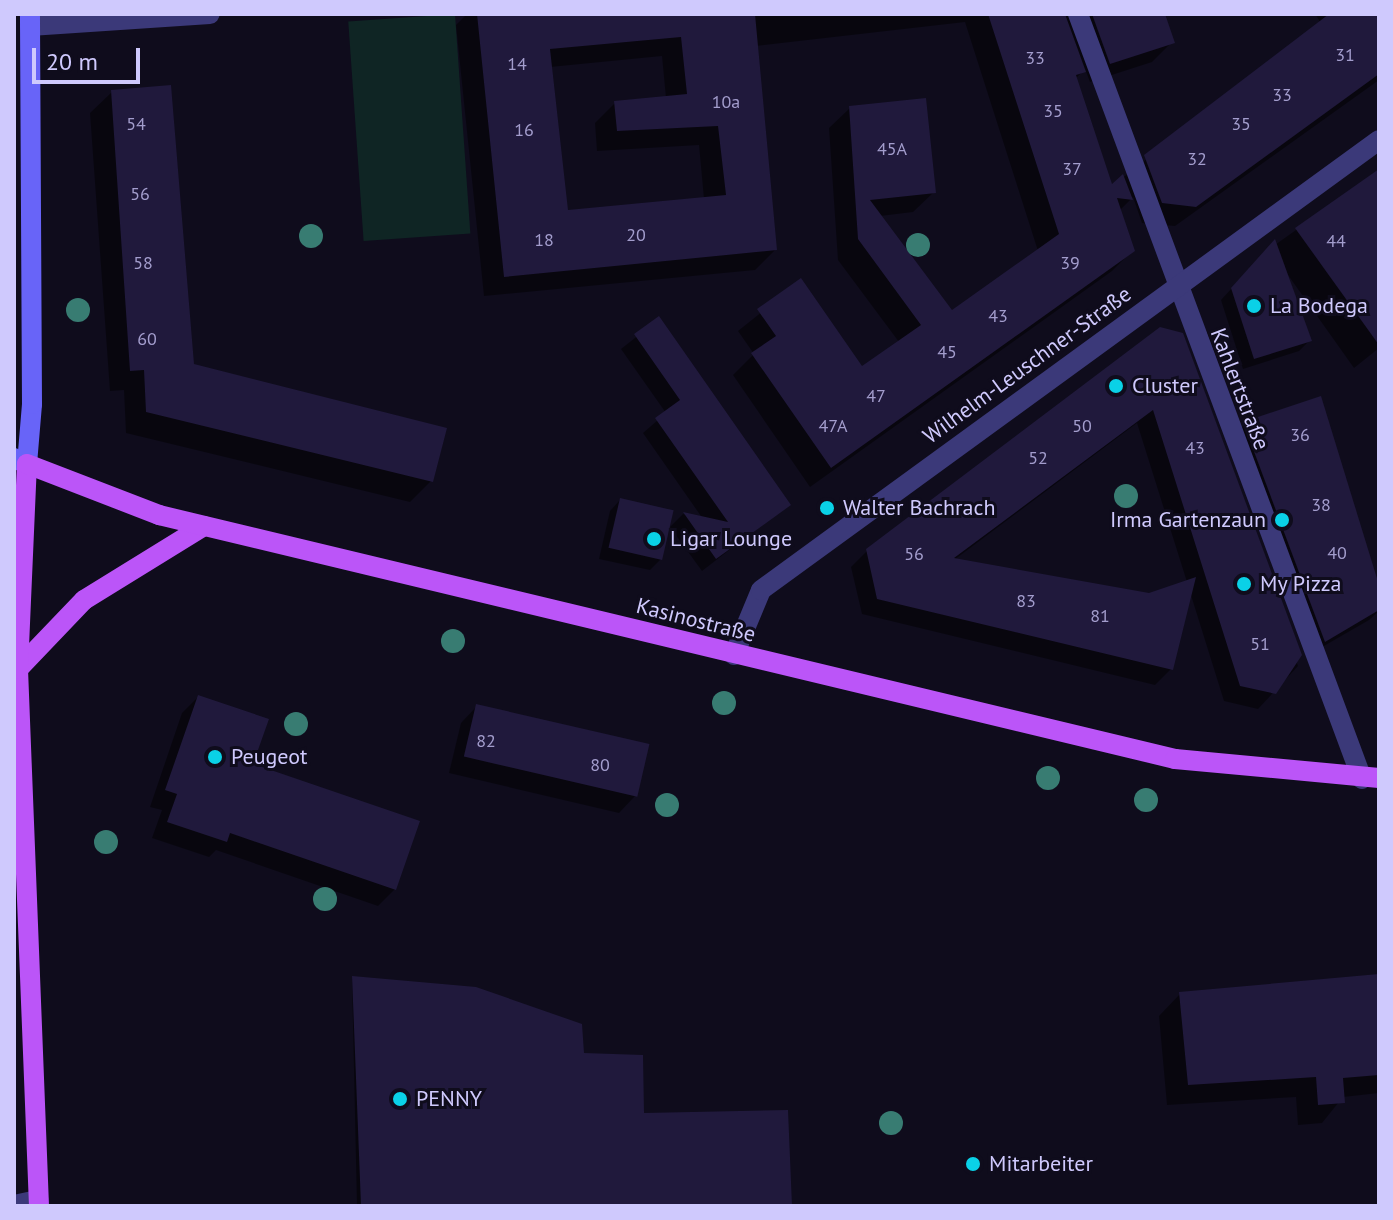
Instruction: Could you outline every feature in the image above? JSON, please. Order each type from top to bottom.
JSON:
[{"type":"main road","name":"Kasinostraße","points":[[20,461],[204,526],[1175,759],[1370,779]]},
{"type":"main road","points":[[20,461],[18,669],[39,1203]]},
{"type":"main road","points":[[18,669],[84,600],[204,526]]},
{"type":"street","points":[[20,461],[34,328],[30,20],[210,14]]},
{"type":"street","name":"Kahlertstraße","points":[[1078,14],[1175,287],[1370,779]]},
{"type":"street","name":"Wilhelm-Leuschner-Straße","points":[[734,655],[761,590],[1379,140]]},
{"type":"street","points":[[14,1205],[39,1203]]},
{"type":"green space","points":[[455,14],[470,233],[364,241],[348,21]]},
{"type":"building","points":[[477,14],[755,14],[777,250],[504,277]],"holes":[[[681,37],[687,94],[614,101],[617,131],[718,126],[726,195],[568,210],[550,49]]]},
{"type":"building","points":[[988,14],[1065,14],[1086,72],[1076,75],[1112,184],[1123,174],[1133,200],[1117,198],[1135,251],[831,468],[751,353],[776,336],[757,309],[801,278],[862,366],[921,325],[858,239],[849,106],[926,98],[936,193],[870,200],[952,310],[1059,234]]},
{"type":"building","points":[[1092,14],[1165,14],[1175,43],[1110,64]]},
{"type":"building","points":[[1329,14],[1379,14],[1379,74],[1196,207],[1162,203],[1144,155]]},
{"type":"building","points":[[171,85],[194,364],[447,428],[433,482],[146,412],[144,370],[130,371],[111,90]]},
{"type":"building","points":[[1379,169],[1379,345],[1295,228]]},
{"type":"building","points":[[1275,239],[1312,341],[1254,359],[1231,288]]},
{"type":"building","points":[[659,316],[791,505],[716,559],[683,512],[728,522],[655,418],[680,400],[634,334]]},
{"type":"building","points":[[1160,327],[1183,333],[1302,655],[1276,694],[1240,686],[1153,410],[954,558],[1149,593],[1196,577],[1173,670],[877,599],[866,549]]},
{"type":"building","points":[[1321,396],[1379,585],[1379,610],[1325,642],[1243,422]]},
{"type":"building","points":[[620,498],[674,510],[662,560],[609,548]]},
{"type":"building","points":[[198,695],[269,719],[253,764],[420,821],[396,890],[230,833],[227,842],[167,822],[177,794],[165,790]]},
{"type":"building","points":[[476,704],[649,744],[637,797],[464,757]]},
{"type":"building","points":[[1379,974],[1379,1075],[1343,1078],[1345,1103],[1318,1105],[1316,1077],[1188,1085],[1179,992]]},
{"type":"building","points":[[352,976],[476,987],[582,1024],[584,1053],[643,1055],[644,1113],[788,1110],[792,1206],[361,1206]]},
{"type":"place","name":"La Bodega","points":[[1254,306]]},
{"type":"place","name":"Cluster","points":[[1116,386]]},
{"type":"place","name":"Walter Bachrach","points":[[827,508]]},
{"type":"place","name":"Irma Gartenzaun","points":[[1282,520]]},
{"type":"place","name":"Ligar Lounge","points":[[654,539]]},
{"type":"place","name":"My Pizza","points":[[1244,584]]},
{"type":"place","name":"Peugeot","points":[[215,757]]},
{"type":"place","name":"PENNY","points":[[400,1099]]},
{"type":"place","name":"Mitarbeiter","points":[[973,1164]]}]
